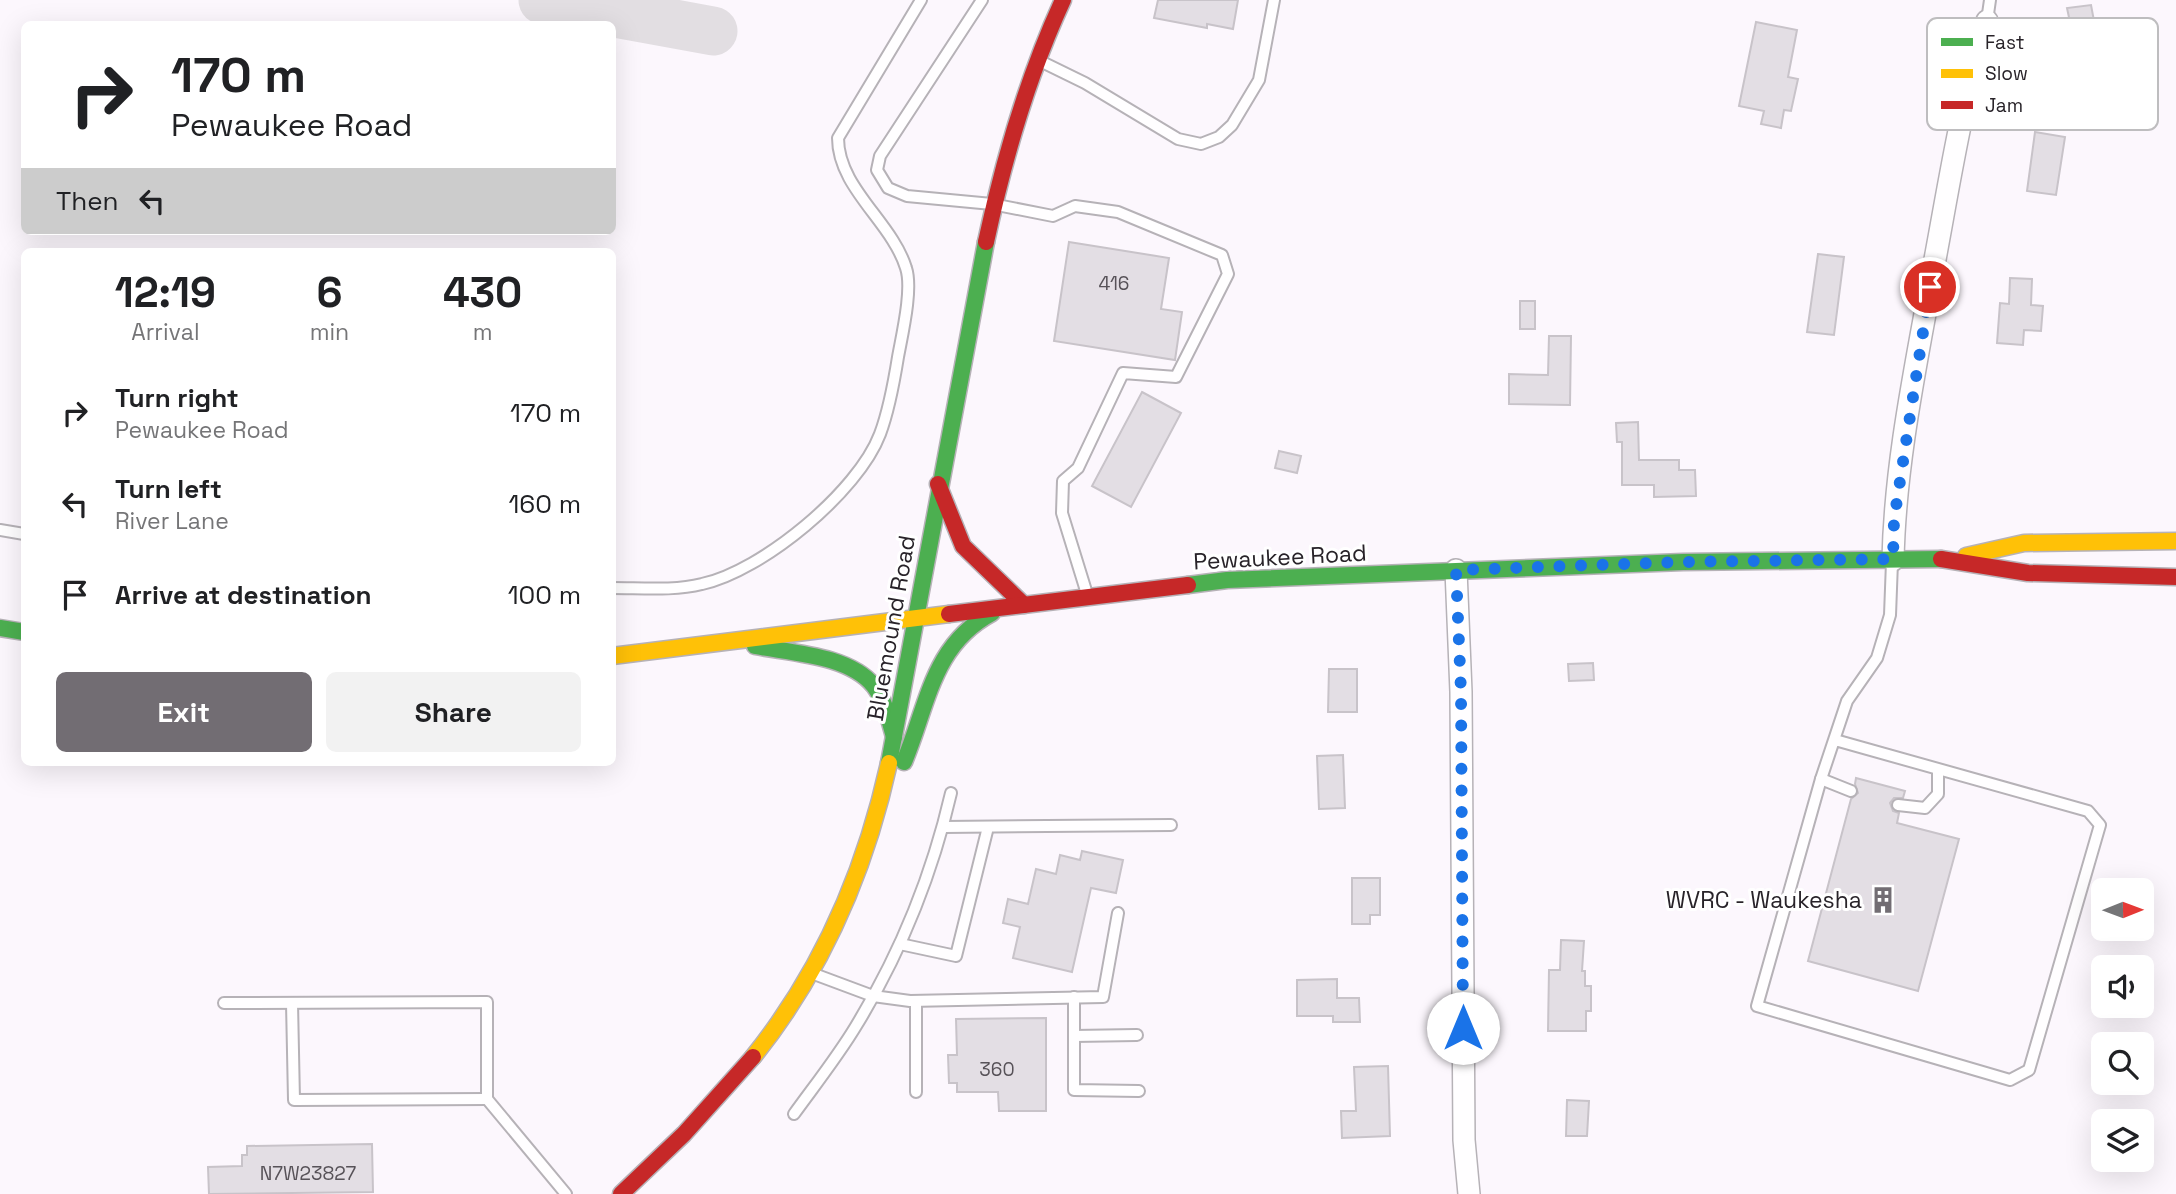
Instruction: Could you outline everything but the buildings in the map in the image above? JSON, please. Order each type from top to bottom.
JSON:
[{"type":"main road","name":"Bluemound Road","points":[[621,1194],[685,1135],[727,1089],[782,1019],[812,973],[852,890],[881,795],[894,739],[938,484],[992,204],[1014,120],[1036,59],[1063,0]]},
{"type":"main road","points":[[881,795],[908,754],[947,649],[969,625],[1017,606],[963,546],[938,484]]},
{"type":"main road","name":"Pewaukee Road","points":[[1954,559],[2024,544],[2176,541]]},
{"type":"main road","name":"Pewaukee Road","points":[[616,656],[1227,580],[1683,562],[1893,559],[1954,559],[2028,573],[2176,577]]},
{"type":"main road","points":[[0,628],[21,632]]},
{"type":"main road","points":[[735,642],[837,665],[866,678],[881,696],[894,739]]},
{"type":"street","points":[[1893,559],[1894,520],[1916,363],[1959,130]]},
{"type":"street","points":[[1456,570],[1461,692],[1464,1140],[1469,1194]]},
{"type":"lane","points":[[616,588],[675,588],[701,585],[727,577],[767,553],[807,523],[863,464],[880,435],[894,384],[905,315],[908,270],[898,249],[849,175],[838,149],[838,138],[921,0]]},
{"type":"lane","points":[[982,0],[880,156],[877,170],[888,188],[907,196],[992,204],[1053,216],[1075,206],[1118,212],[1222,256],[1228,274],[1176,377],[1123,373],[1078,468],[1063,481],[1062,513],[1088,597]]},
{"type":"lane","points":[[1036,59],[1085,83],[1178,139],[1201,144],[1219,137],[1232,125],[1254,90],[1259,80],[1274,0]]},
{"type":"lane","points":[[0,530],[21,534]]},
{"type":"lane","points":[[1835,740],[2088,811],[2100,825],[2029,1070],[2010,1080],[1757,1006],[1821,779],[1847,701],[1877,658],[1890,615],[1893,559]]},
{"type":"lane","points":[[1898,805],[1925,808],[1938,794],[1938,770]]},
{"type":"lane","points":[[1821,779],[1851,791]]},
{"type":"lane","points":[[794,1114],[855,1028],[900,944],[944,827],[951,793]]},
{"type":"lane","points":[[944,827],[1171,825]]},
{"type":"lane","points":[[900,944],[956,956],[988,827]]},
{"type":"lane","points":[[812,973],[873,996],[916,1001],[1103,997],[1118,913]]},
{"type":"lane","points":[[1074,997],[1074,1090],[1139,1091]]},
{"type":"lane","points":[[916,1001],[916,1092]]},
{"type":"lane","points":[[223,1003],[486,1002],[487,1099],[566,1194]]},
{"type":"lane","points":[[292,1003],[293,1100],[487,1099]]},
{"type":"lane","points":[[1074,1036],[1137,1035]]},
{"type":"taxiway","points":[[543,0],[713,31]]},
{"type":"traffic: fast","points":[[889,763],[986,242]]},
{"type":"traffic: fast","points":[[1188,585],[1227,580],[1683,562],[1941,559]]},
{"type":"traffic: fast","points":[[904,762],[934,678],[944,659],[972,626],[992,613]]},
{"type":"traffic: fast","points":[[0,628],[21,632]]},
{"type":"traffic: fast","points":[[755,646],[819,657],[850,668],[863,676],[874,686],[881,698],[894,737]]},
{"type":"traffic: slow","points":[[1966,556],[2024,543],[2176,541]]},
{"type":"traffic: slow","points":[[616,656],[949,614]]},
{"type":"traffic: slow","points":[[753,1057],[800,990],[838,918],[867,843],[889,763]]},
{"type":"traffic: jam","points":[[986,242],[1018,119],[1038,59],[1063,0]]},
{"type":"traffic: jam","points":[[938,484],[963,546],[1024,605]]},
{"type":"traffic: jam","points":[[1941,559],[2028,573],[2176,577]]},
{"type":"traffic: jam","points":[[949,614],[1188,585]]},
{"type":"traffic: jam","points":[[621,1194],[684,1134],[753,1057]]},
{"type":"place","name":"WVRC - Waukesha","points":[[1883,900]]},
{"type":"route","points":[[1463,1028],[1461,692],[1456,570],[1683,562],[1893,559],[1894,520],[1916,363],[1930,287]]}]
